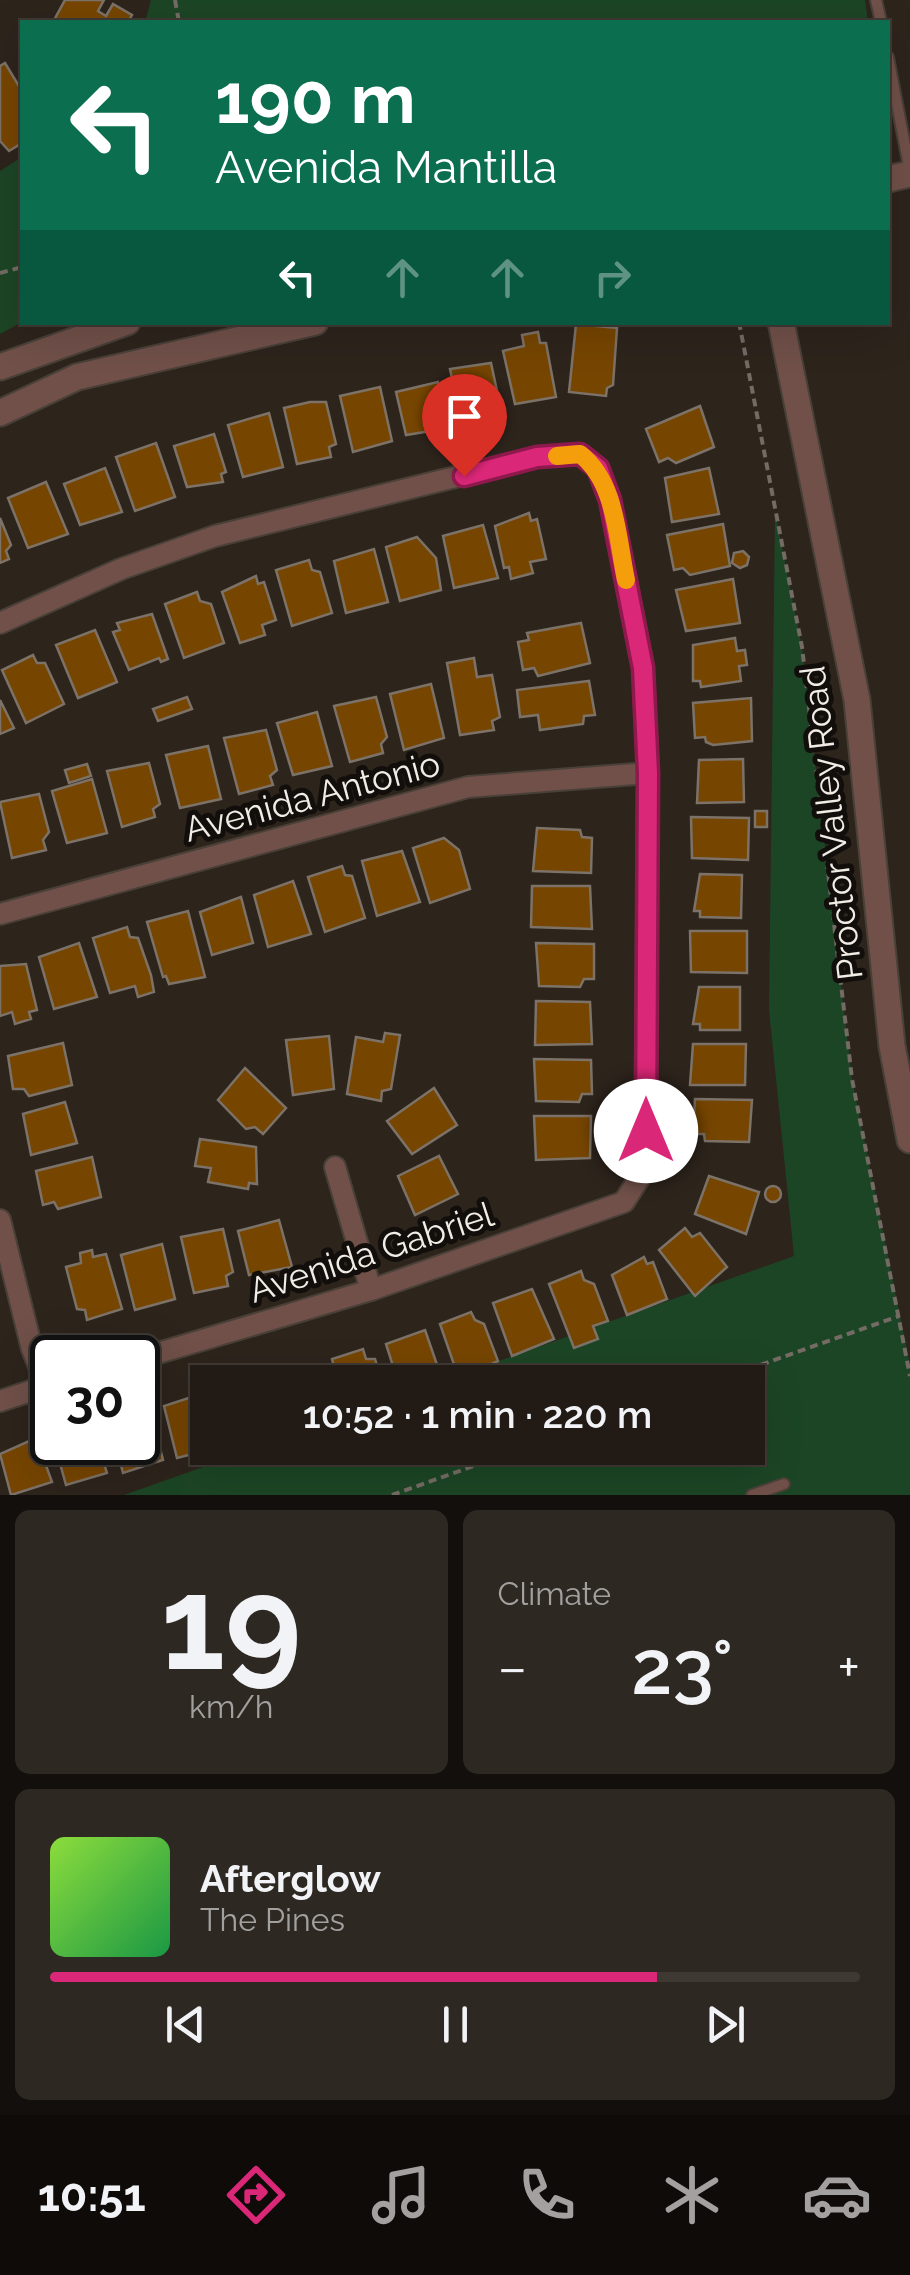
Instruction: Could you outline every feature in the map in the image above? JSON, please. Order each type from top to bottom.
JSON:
[{"type":"street","points":[[0,367],[119,325]]},
{"type":"street","points":[[0,412],[77,377],[302,325]]},
{"type":"street","name":"Proctor Valley Road","points":[[782,325],[857,700],[892,1046],[910,1140]]},
{"type":"street","points":[[0,623],[121,569],[215,536],[537,457],[580,454],[598,468],[610,500],[643,668],[648,773]]},
{"type":"street","name":"Avenida Antonio","points":[[0,914],[468,787],[648,773]]},
{"type":"street","name":"Avenida Gabriel","points":[[160,1352],[371,1290],[624,1202],[646,1169],[648,773]]},
{"type":"street","points":[[335,1167],[371,1290]]},
{"type":"street","points":[[0,1220],[30,1341]]},
{"type":"street","points":[[0,1401],[30,1391]]},
{"type":"lane","points":[[890,68],[910,174]]},
{"type":"lane","points":[[752,1495],[784,1484]]},
{"type":"path","points":[[739,325],[802,647],[852,1079],[910,1376]]},
{"type":"path","points":[[760,1365],[898,1316]]},
{"type":"path","points":[[392,1495],[476,1465]]},
{"type":"green space","points":[[151,0],[865,0],[868,20],[146,20]]},
{"type":"green space","points":[[20,158],[20,323],[0,334],[0,171]]},
{"type":"green space","points":[[775,512],[802,647],[852,1079],[910,1365],[910,1495],[124,1495],[209,1465],[765,1465],[765,1365],[488,1365],[794,1256],[769,1010]]},
{"type":"building","points":[[65,0],[104,0],[98,11],[106,16],[113,4],[132,15],[129,20],[54,20]]},
{"type":"building","points":[[5,63],[20,88],[20,144],[9,151],[0,141],[0,66]]},
{"type":"building","points":[[576,325],[617,328],[613,385],[607,388],[606,396],[569,392]]},
{"type":"building","points":[[538,332],[540,343],[546,343],[556,397],[515,404],[503,351],[524,346],[522,335]]},
{"type":"building","points":[[491,363],[500,405],[494,410],[496,420],[462,426],[450,369]]},
{"type":"building","points":[[438,382],[449,428],[406,435],[396,392]]},
{"type":"building","points":[[380,387],[392,441],[353,452],[340,396]]},
{"type":"building","points":[[326,402],[336,444],[329,447],[331,457],[297,464],[284,408]]},
{"type":"building","points":[[700,406],[714,447],[676,463],[668,458],[659,462],[646,429]]},
{"type":"building","points":[[269,413],[283,467],[243,477],[228,425]]},
{"type":"building","points":[[214,434],[226,472],[221,474],[223,482],[187,487],[174,446]]},
{"type":"building","points":[[156,443],[175,497],[135,511],[116,457]]},
{"type":"building","points":[[105,468],[122,512],[80,525],[64,484]]},
{"type":"building","points":[[709,468],[719,514],[672,522],[665,478]]},
{"type":"building","points":[[46,482],[68,534],[28,548],[8,498]]},
{"type":"building","points":[[529,513],[531,521],[537,519],[546,559],[530,562],[533,573],[511,579],[509,567],[504,568],[495,526]]},
{"type":"building","points":[[0,518],[11,545],[6,551],[9,559],[0,563]]},
{"type":"building","points":[[723,524],[730,566],[690,575],[683,568],[674,570],[667,535]]},
{"type":"building","points":[[483,525],[498,578],[454,588],[443,536]]},
{"type":"building","points":[[417,537],[436,558],[441,590],[400,601],[386,547]]},
{"type":"building","points":[[374,549],[388,602],[346,613],[334,561]]},
{"type":"building","points":[[743,551],[749,557],[747,565],[740,568],[732,563],[734,553]]},
{"type":"building","points":[[309,560],[312,570],[320,572],[332,613],[292,626],[276,570]]},
{"type":"building","points":[[256,576],[258,584],[264,582],[276,620],[262,625],[265,635],[240,643],[222,592]]},
{"type":"building","points":[[733,579],[740,623],[686,631],[676,590]]},
{"type":"building","points":[[197,592],[200,601],[211,604],[224,643],[184,658],[165,604]]},
{"type":"building","points":[[152,614],[168,659],[161,662],[159,658],[129,670],[113,632],[120,630],[117,623]]},
{"type":"building","points":[[581,623],[590,663],[538,676],[534,668],[523,670],[518,642],[529,640],[527,633]]},
{"type":"building","points":[[95,630],[117,682],[78,698],[56,645]]},
{"type":"building","points":[[735,638],[737,651],[745,650],[747,665],[739,666],[741,681],[701,687],[700,681],[693,681],[693,645]]},
{"type":"building","points":[[33,655],[37,663],[45,663],[64,704],[26,723],[2,670]]},
{"type":"building","points":[[474,658],[477,677],[492,675],[500,717],[492,721],[494,730],[460,735],[447,663]]},
{"type":"building","points":[[589,681],[595,715],[584,716],[583,724],[540,730],[538,715],[520,717],[517,690]]},
{"type":"building","points":[[431,684],[444,738],[404,750],[390,694]]},
{"type":"building","points":[[187,697],[192,709],[158,721],[153,709]]},
{"type":"building","points":[[376,697],[387,737],[381,744],[383,753],[350,762],[334,706]]},
{"type":"building","points":[[751,698],[752,741],[713,745],[705,737],[695,738],[693,703]]},
{"type":"building","points":[[0,700],[14,728],[0,734]]},
{"type":"building","points":[[317,712],[332,766],[293,775],[277,723]]},
{"type":"building","points":[[266,730],[277,770],[270,776],[273,785],[239,794],[224,738]]},
{"type":"building","points":[[208,746],[221,799],[180,808],[166,755]]},
{"type":"building","points":[[743,759],[744,802],[697,803],[699,760]]},
{"type":"building","points":[[149,763],[160,804],[153,809],[155,817],[122,827],[107,771]]},
{"type":"building","points":[[87,764],[91,776],[69,783],[65,770]]},
{"type":"building","points":[[92,779],[107,833],[67,843],[52,791]]},
{"type":"building","points":[[39,794],[49,832],[43,840],[46,850],[12,858],[0,802]]},
{"type":"building","points":[[755,811],[767,811],[767,827],[755,827]]},
{"type":"building","points":[[691,817],[749,818],[748,860],[692,858]]},
{"type":"building","points":[[537,828],[580,830],[582,837],[592,838],[591,873],[533,871]]},
{"type":"building","points":[[444,838],[459,850],[470,889],[430,903],[413,848]]},
{"type":"building","points":[[402,851],[420,902],[377,916],[362,861]]},
{"type":"building","points":[[342,866],[345,875],[352,876],[365,918],[325,932],[308,877]]},
{"type":"building","points":[[700,874],[742,875],[741,918],[700,917],[700,911],[694,911]]},
{"type":"building","points":[[293,881],[311,934],[268,947],[254,895]]},
{"type":"building","points":[[532,886],[590,886],[592,929],[531,927]]},
{"type":"building","points":[[241,897],[253,943],[212,955],[200,912]]},
{"type":"building","points":[[188,911],[205,977],[169,984],[163,977],[147,922]]},
{"type":"building","points":[[127,927],[130,937],[138,938],[154,992],[138,997],[135,986],[110,993],[93,938]]},
{"type":"building","points":[[690,931],[747,931],[747,973],[691,972]]},
{"type":"building","points":[[79,943],[97,997],[54,1009],[39,957]]},
{"type":"building","points":[[536,943],[594,944],[594,979],[584,979],[580,987],[539,986]]},
{"type":"building","points":[[26,964],[37,1010],[29,1012],[31,1019],[15,1024],[12,1012],[0,1016],[0,966]]},
{"type":"building","points":[[699,987],[740,987],[740,1030],[700,1030],[700,1024],[693,1024]]},
{"type":"building","points":[[536,1001],[590,1002],[592,1044],[535,1045]]},
{"type":"building","points":[[385,1033],[400,1035],[391,1089],[382,1091],[381,1101],[347,1094],[356,1037],[383,1042]]},
{"type":"building","points":[[329,1036],[334,1089],[293,1095],[286,1040]]},
{"type":"building","points":[[63,1043],[72,1085],[29,1096],[24,1089],[13,1089],[8,1056]]},
{"type":"building","points":[[693,1044],[746,1044],[745,1085],[690,1085]]},
{"type":"building","points":[[534,1059],[591,1060],[592,1094],[582,1094],[579,1102],[536,1101]]},
{"type":"building","points":[[245,1068],[286,1108],[263,1134],[255,1127],[246,1129],[218,1100]]},
{"type":"building","points":[[434,1088],[457,1125],[412,1154],[387,1121]]},
{"type":"building","points":[[695,1099],[752,1100],[749,1142],[705,1141],[704,1134],[693,1134]]},
{"type":"building","points":[[65,1102],[77,1143],[31,1155],[23,1114]]},
{"type":"building","points":[[534,1116],[591,1116],[590,1158],[536,1160]]},
{"type":"building","points":[[200,1139],[256,1147],[257,1184],[249,1183],[248,1189],[208,1182],[211,1168],[195,1166]]},
{"type":"building","points":[[439,1156],[458,1194],[415,1215],[398,1176]]},
{"type":"building","points":[[92,1157],[101,1197],[58,1209],[54,1202],[43,1205],[36,1171]]},
{"type":"building","points":[[709,1176],[759,1192],[746,1234],[695,1214]]},
{"type":"building","points":[[773,1186],[781,1194],[773,1202],[765,1194]]},
{"type":"building","points":[[279,1220],[292,1267],[249,1275],[238,1231]]},
{"type":"building","points":[[685,1228],[692,1237],[700,1233],[727,1267],[695,1296],[659,1250]]},
{"type":"building","points":[[223,1229],[233,1272],[226,1276],[228,1286],[194,1293],[181,1237]]},
{"type":"building","points":[[162,1244],[175,1299],[135,1310],[121,1255]]},
{"type":"building","points":[[92,1250],[93,1257],[106,1254],[122,1309],[87,1320],[85,1310],[77,1309],[66,1267],[81,1263],[80,1253]]},
{"type":"building","points":[[644,1257],[647,1264],[653,1262],[667,1299],[627,1315],[612,1275]]},
{"type":"building","points":[[581,1271],[584,1280],[594,1284],[608,1321],[593,1326],[598,1339],[574,1348],[549,1284]]},
{"type":"building","points":[[532,1289],[554,1339],[512,1356],[493,1303]]},
{"type":"building","points":[[471,1312],[475,1320],[484,1324],[498,1361],[489,1365],[454,1365],[440,1324]]},
{"type":"building","points":[[425,1330],[437,1365],[393,1365],[386,1344]]},
{"type":"building","points":[[363,1349],[366,1359],[375,1359],[377,1365],[334,1365],[332,1359]]},
{"type":"building","points":[[190,1398],[190,1455],[177,1458],[164,1406]]},
{"type":"building","points":[[30,1441],[30,1465],[46,1465],[52,1482],[11,1495],[0,1454]]},
{"type":"building","points":[[60,1465],[104,1465],[107,1473],[66,1485]]},
{"type":"building","points":[[121,1465],[148,1465],[123,1473]]},
{"type":"slow traffic","points":[[557,456],[580,454],[598,468],[610,500],[626,580]]},
{"type":"route","points":[[464,476],[537,457],[580,454],[598,468],[610,500],[643,668],[648,773],[646,1131]]}]
